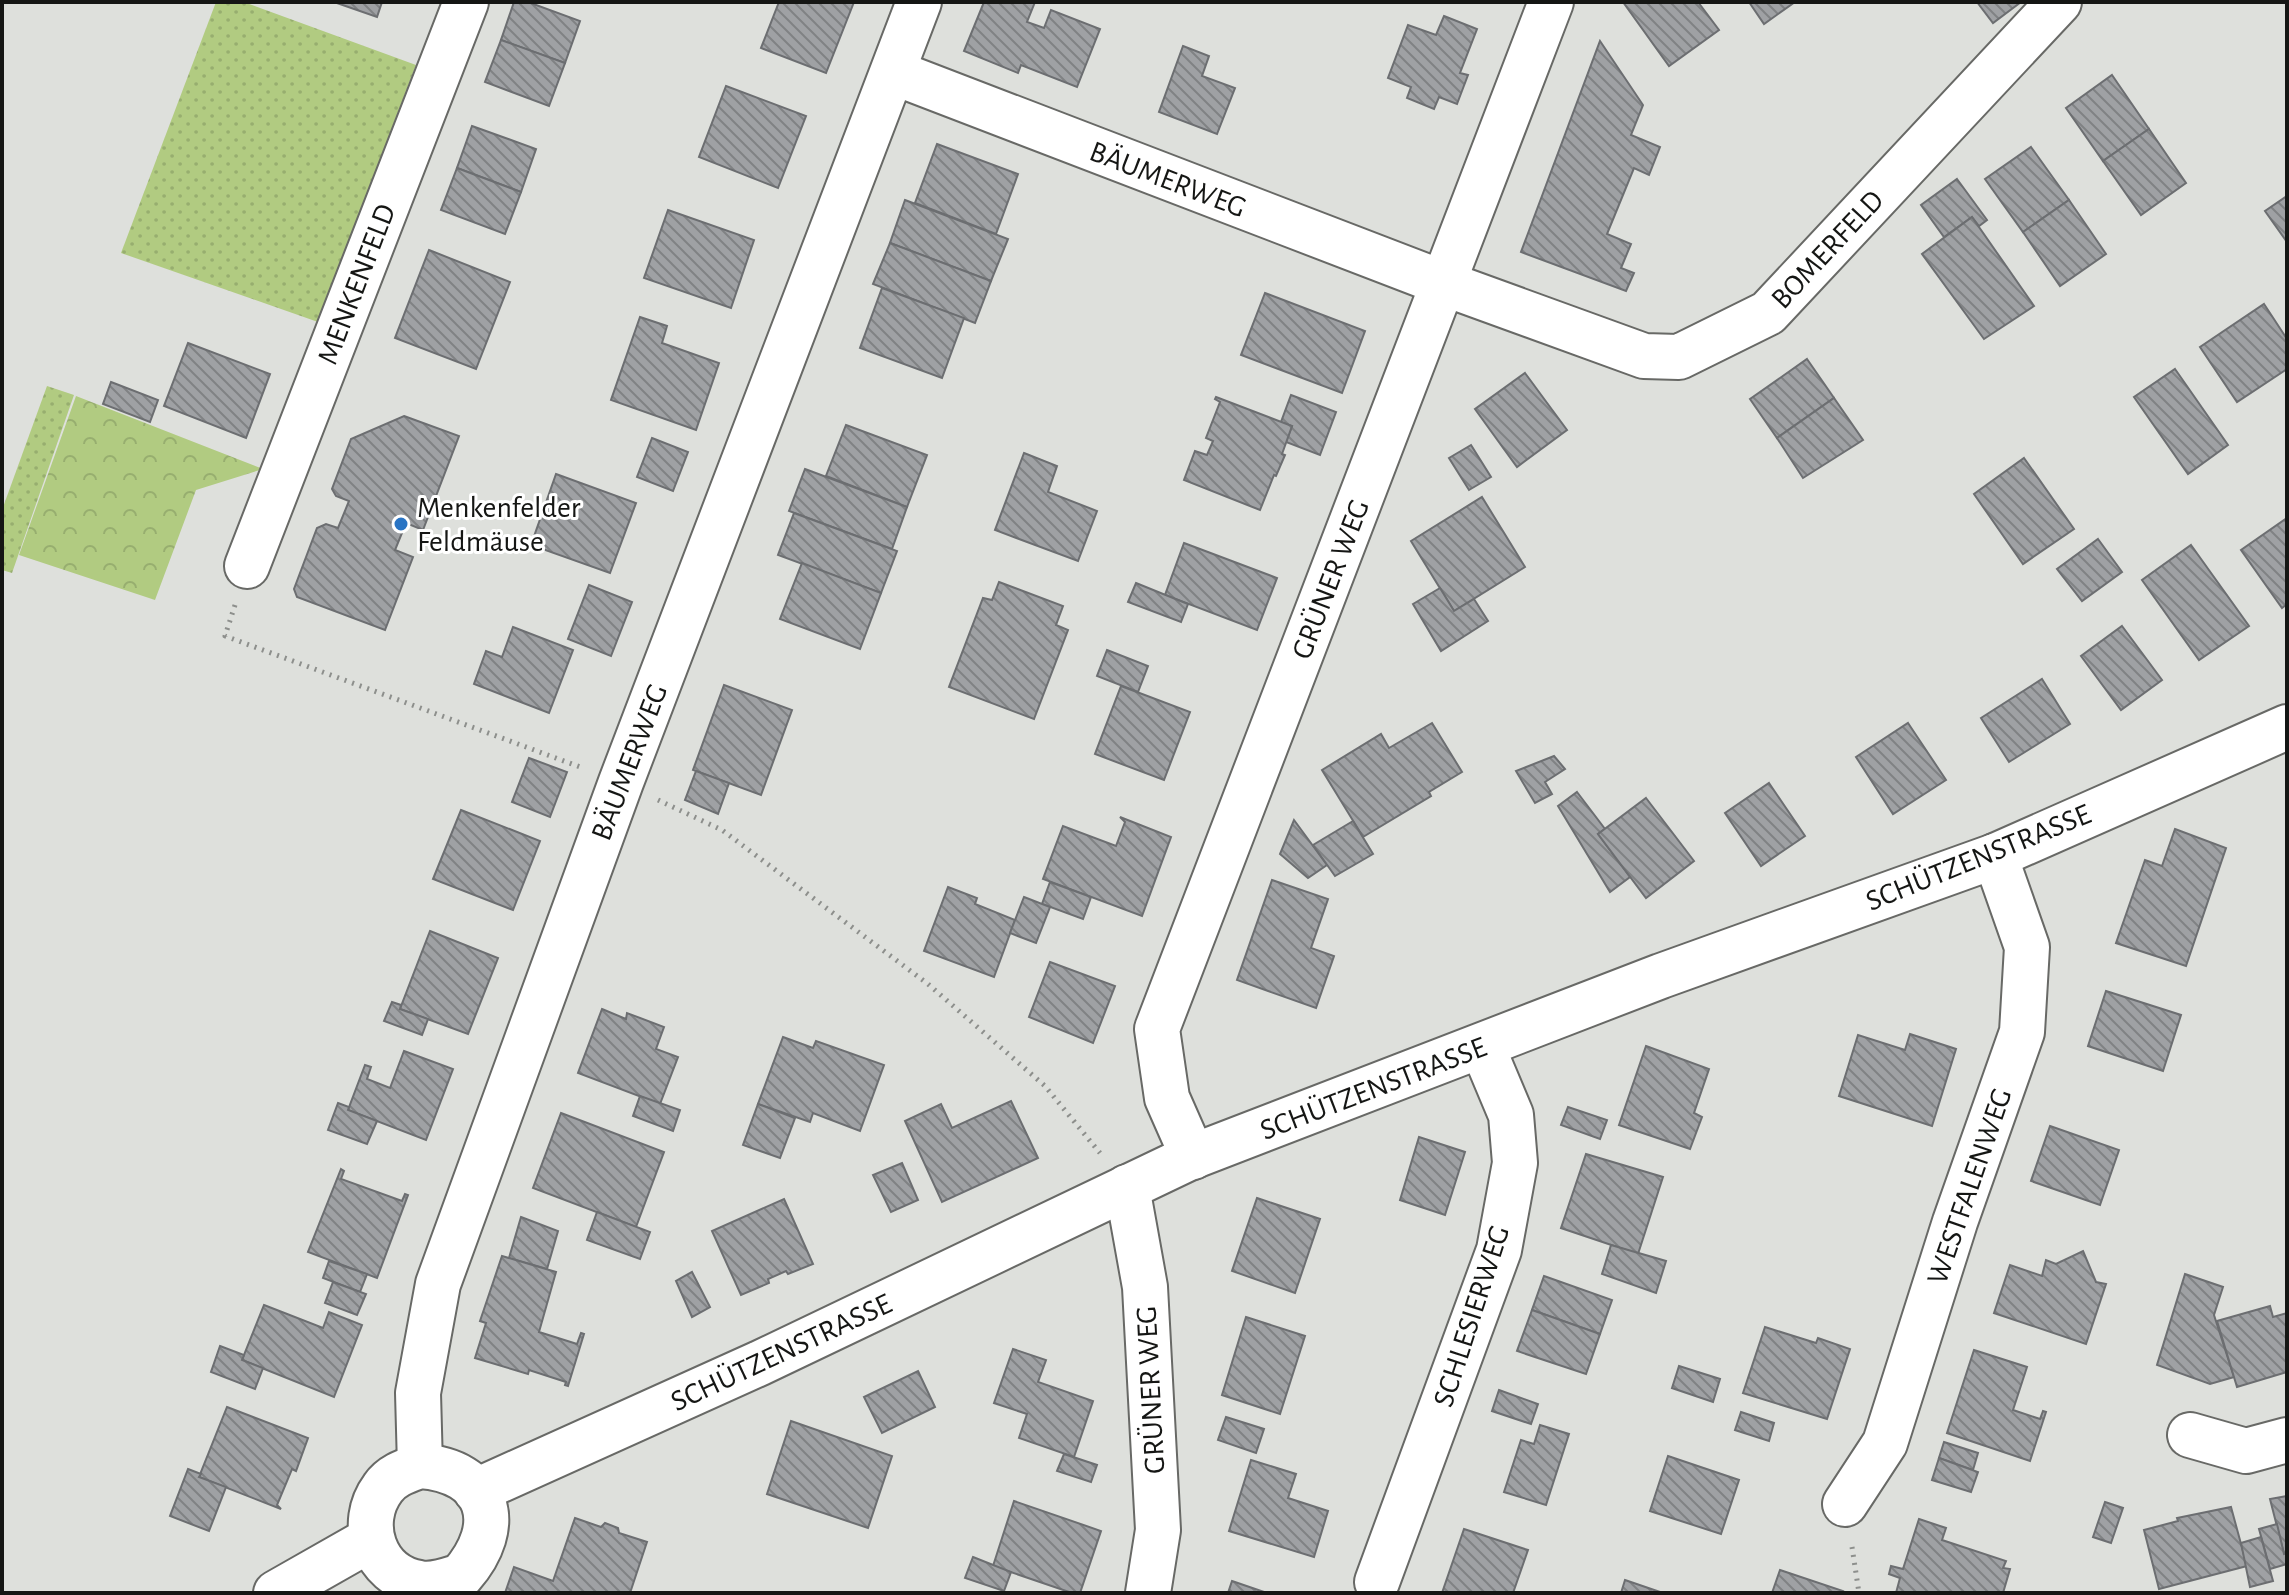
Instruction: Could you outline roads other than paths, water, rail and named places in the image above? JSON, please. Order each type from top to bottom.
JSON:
[{"type":"street","name":"MENKENFELD","points":[[247,566],[466,2]]},
{"type":"street","name":"BÄUMERWEG","points":[[420,1466],[418,1393],[438,1284],[621,782],[919,2]]},
{"type":"street","name":"GRÜNER WEG","points":[[1193,1157],[1167,1098],[1157,1029],[1551,2]]},
{"type":"street","name":"BOMERFELD","points":[[1443,283],[1644,356],[1679,357],[1768,313],[2059,2]]},
{"type":"street","name":"BÄUMERWEG","points":[[893,72],[1443,283]]},
{"type":"street","name":"SCHÜTZENSTRASSE","points":[[476,1491],[789,1350],[1193,1157],[1661,976],[1995,856],[2287,727]]},
{"type":"street","name":"WESTFALENWEG","points":[[1845,1504],[1885,1443],[1955,1222],[2022,1032],[2027,947],[1995,856]]},
{"type":"street","name":"SCHLESIERWEG","points":[[1377,1582],[1499,1250],[1515,1163],[1511,1115],[1482,1046]]},
{"type":"street","name":"GRÜNER WEG","points":[[1127,1187],[1145,1287],[1158,1530],[1148,1593]]},
{"type":"street","points":[[2190,1435],[2246,1451],[2287,1440]]},
{"type":"street","points":[[420,1466],[443,1468],[462,1476],[476,1491],[485,1507],[487,1527],[482,1548],[462,1585],[418,1583],[398,1576],[383,1563],[371,1539],[370,1511],[384,1485],[400,1473],[420,1466]]},
{"type":"street","points":[[276,1593],[371,1539]]},
{"type":"place","name":"Menkenfelder Feldmäuse","points":[[401,524]]}]
